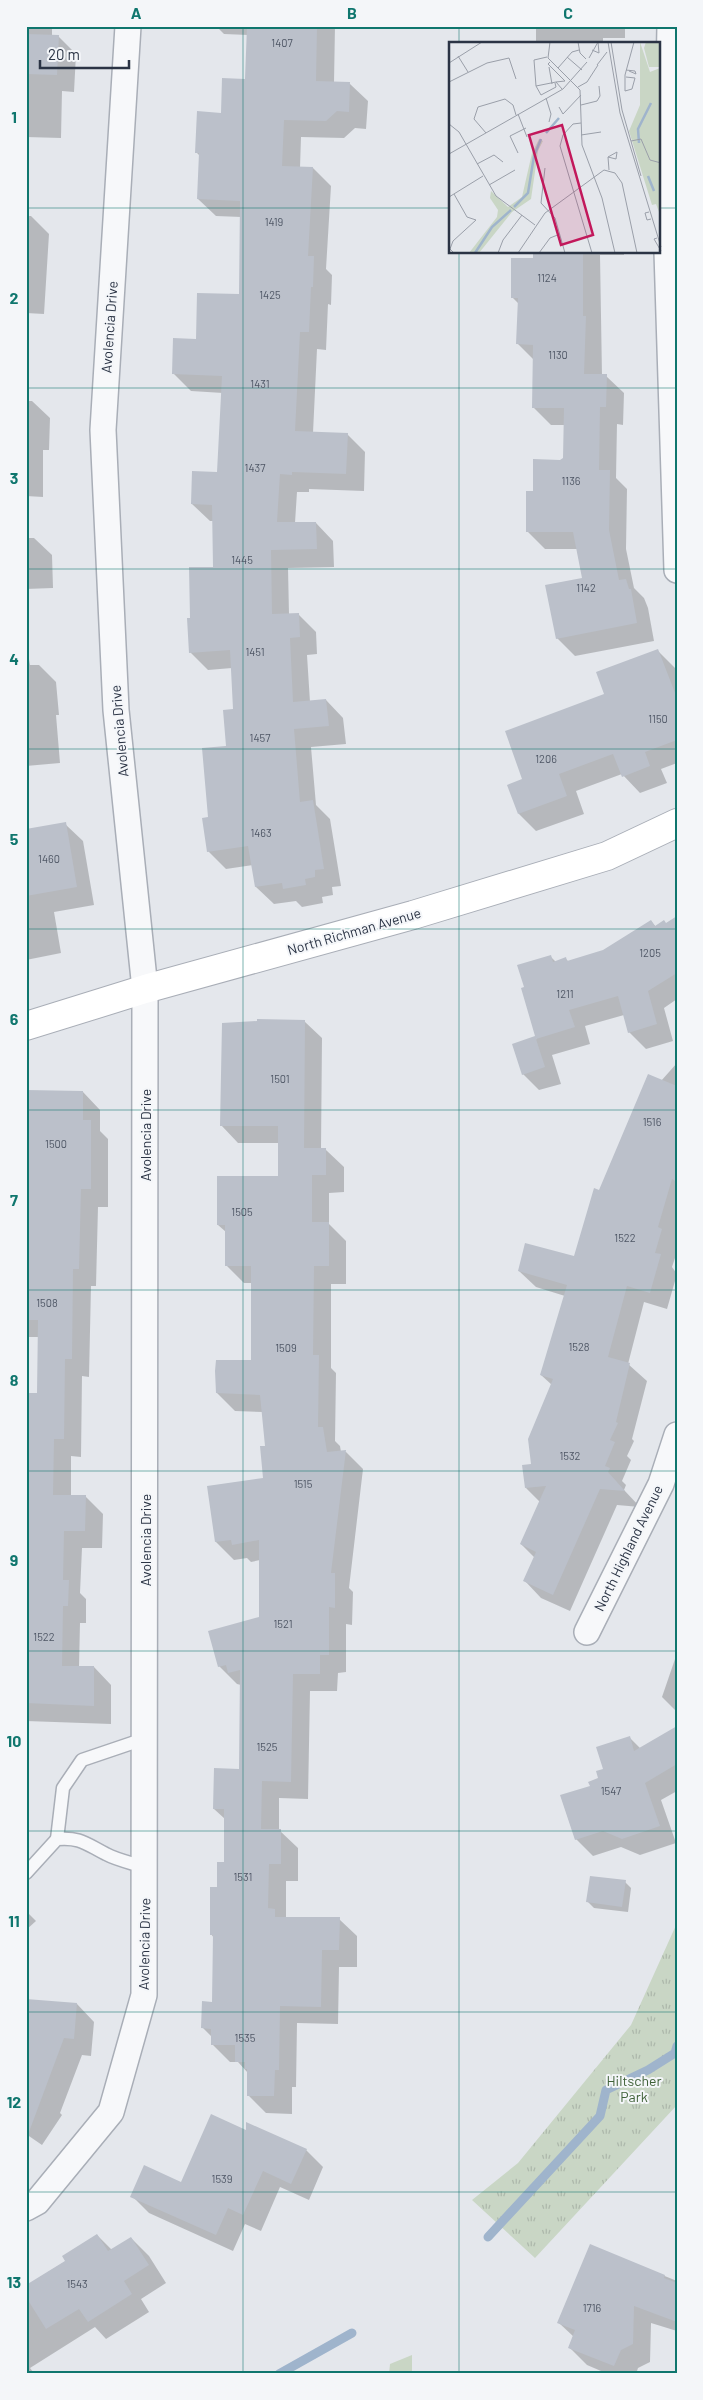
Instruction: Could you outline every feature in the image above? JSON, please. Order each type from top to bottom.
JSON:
[{"type":"street","name":"Avolencia Drive","points":[[26,2208],[37,2202],[112,2112],[144,1995],[145,988],[116,710],[103,430],[128,26]]},
{"type":"street","points":[[670,26],[677,570]]},
{"type":"street","name":"North Richman Avenue","points":[[26,1026],[145,988],[413,914],[607,856],[677,823]]},
{"type":"street","name":"North Highland Avenue","points":[[587,1632],[661,1484],[677,1435]]},
{"type":"lane","points":[[26,1872],[57,1839],[62,1788],[82,1760],[144,1739]]},
{"type":"lane","points":[[57,1839],[73,1838],[87,1842],[106,1855],[144,1867]]},
{"type":"green space","name":"Hiltscher Park","points":[[677,1923],[677,2105],[535,2258],[472,2200],[518,2163],[631,2025]]},
{"type":"green space","points":[[412,2355],[412,2374],[389,2374],[390,2364]]},
{"type":"building","points":[[247,26],[317,26],[316,81],[350,82],[349,112],[337,111],[326,121],[284,120],[282,166],[313,167],[308,256],[314,256],[313,287],[311,287],[309,332],[300,332],[295,431],[348,433],[346,474],[292,472],[292,475],[280,474],[277,522],[316,522],[317,549],[271,550],[272,614],[299,613],[300,637],[290,638],[293,702],[326,699],[329,726],[294,729],[300,802],[313,800],[324,869],[315,870],[315,877],[305,879],[306,885],[283,889],[282,883],[255,887],[248,846],[207,852],[202,818],[208,817],[202,748],[226,746],[223,710],[233,709],[230,650],[189,653],[187,618],[190,618],[189,567],[213,567],[212,505],[191,504],[192,471],[217,472],[222,376],[172,374],[173,338],[196,339],[197,293],[239,294],[240,201],[197,199],[199,153],[195,153],[197,111],[221,113],[222,78],[245,79]]},
{"type":"building","points":[[26,34],[59,35],[57,75],[26,74]]},
{"type":"building","points":[[533,254],[583,254],[583,316],[586,316],[584,374],[607,374],[606,407],[600,407],[599,470],[610,470],[609,530],[619,580],[626,579],[629,589],[631,589],[637,623],[556,639],[545,585],[582,578],[573,532],[526,532],[526,491],[533,491],[533,459],[560,460],[563,458],[564,408],[532,408],[533,345],[516,344],[518,298],[511,298],[511,258],[533,258]]},
{"type":"building","points":[[658,649],[677,698],[677,740],[645,752],[650,766],[622,777],[613,754],[559,774],[567,796],[518,814],[507,785],[522,779],[505,731],[604,694],[596,672]]},
{"type":"building","points":[[66,822],[77,887],[26,896],[26,829]]},
{"type":"building","points":[[677,916],[677,973],[648,991],[657,1024],[628,1033],[618,996],[569,1010],[575,1027],[536,1039],[545,1067],[522,1075],[512,1044],[535,1036],[521,988],[524,987],[517,965],[551,955],[553,962],[566,957],[567,961],[603,950],[651,920],[655,926],[664,920],[666,923]]},
{"type":"building","points":[[257,1019],[305,1020],[304,1148],[326,1148],[326,1175],[312,1175],[312,1222],[329,1222],[329,1266],[314,1266],[313,1355],[319,1355],[318,1427],[323,1427],[327,1452],[346,1450],[331,1573],[335,1573],[335,1608],[329,1607],[329,1655],[320,1655],[320,1674],[293,1674],[291,1782],[262,1781],[261,1829],[281,1829],[281,1864],[269,1864],[268,1908],[275,1909],[275,1917],[340,1917],[339,1950],[322,1950],[321,2007],[280,2006],[279,2070],[275,2070],[274,2096],[247,2096],[247,2069],[245,2069],[245,2062],[235,2062],[235,2045],[211,2045],[211,2029],[201,2028],[202,2001],[212,2002],[213,1935],[210,1935],[210,1887],[217,1887],[217,1862],[224,1862],[224,1809],[213,1809],[214,1768],[239,1769],[240,1670],[228,1673],[226,1665],[218,1667],[208,1631],[259,1617],[259,1540],[232,1545],[231,1540],[215,1542],[207,1486],[263,1478],[260,1446],[265,1446],[260,1395],[216,1393],[215,1371],[216,1360],[251,1360],[251,1266],[225,1266],[225,1225],[217,1225],[217,1176],[278,1176],[278,1126],[220,1126],[222,1023],[257,1021]]},
{"type":"building","points":[[648,1074],[677,1086],[677,1182],[672,1179],[658,1227],[662,1229],[655,1253],[661,1254],[650,1293],[627,1286],[608,1357],[630,1363],[616,1422],[618,1423],[610,1440],[615,1442],[605,1466],[610,1468],[608,1472],[625,1491],[600,1489],[553,1595],[523,1581],[536,1552],[520,1544],[546,1486],[525,1488],[522,1465],[531,1464],[528,1439],[553,1379],[540,1375],[567,1285],[518,1271],[525,1243],[574,1256],[594,1188],[599,1190]]},
{"type":"building","points":[[26,1090],[83,1091],[83,1120],[91,1120],[91,1189],[81,1189],[79,1269],[73,1269],[72,1359],[65,1359],[64,1439],[54,1439],[53,1495],[86,1495],[85,1531],[64,1531],[63,1580],[69,1580],[68,1606],[63,1606],[62,1666],[94,1666],[94,1706],[26,1703],[26,1393],[37,1393],[38,1320],[26,1320]]},
{"type":"building","points":[[677,1726],[677,1764],[645,1783],[660,1826],[622,1839],[603,1831],[575,1840],[560,1795],[590,1786],[588,1782],[598,1778],[596,1771],[603,1769],[596,1747],[630,1736],[634,1751]]},
{"type":"building","points":[[590,1876],[626,1880],[622,1907],[586,1902]]},
{"type":"building","points":[[26,1999],[77,2003],[74,2039],[64,2038],[29,2132],[26,2132]]},
{"type":"building","points":[[211,2114],[246,2130],[246,2122],[307,2149],[291,2184],[263,2171],[243,2215],[228,2208],[216,2235],[130,2197],[144,2165],[181,2182]]},
{"type":"building","points":[[97,2234],[108,2251],[131,2237],[149,2265],[124,2281],[132,2294],[88,2322],[79,2309],[46,2329],[26,2297],[26,2285],[65,2261],[62,2256]]},
{"type":"building","points":[[590,2244],[665,2275],[664,2278],[677,2283],[677,2322],[634,2306],[633,2344],[621,2350],[614,2366],[568,2348],[575,2330],[557,2323]]},
{"type":"waterway","points":[[488,2237],[600,2116],[606,2090],[648,2070],[675,2053],[677,2046]]},
{"type":"waterway","points":[[279,2374],[352,2333]]}]
